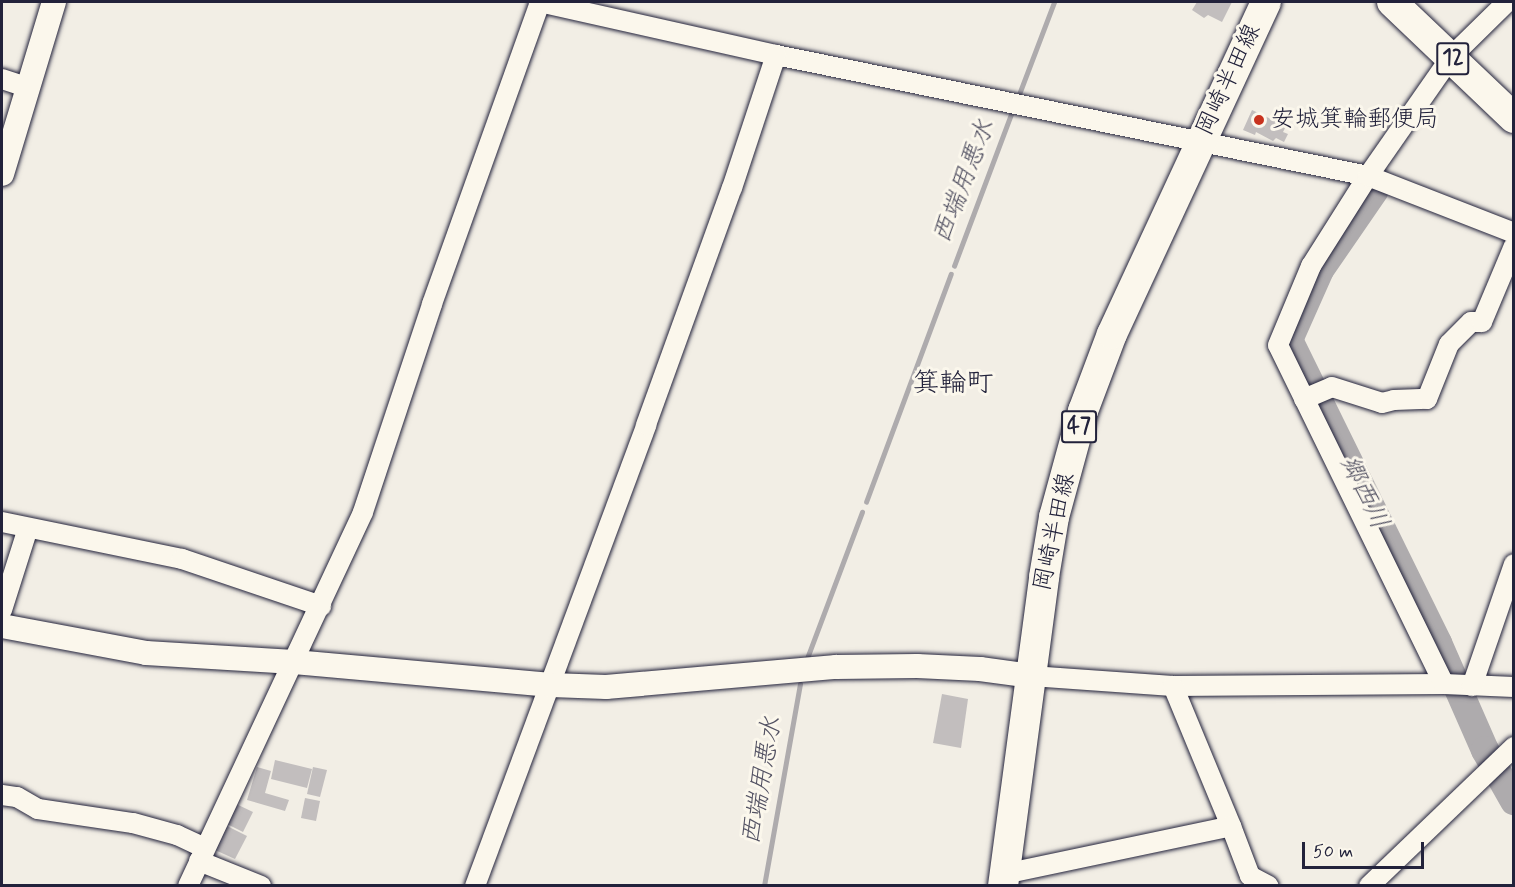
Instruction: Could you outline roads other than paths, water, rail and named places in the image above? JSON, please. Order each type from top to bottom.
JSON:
[{"type":"main road","name":"岡崎半田線","points":[[1003,880],[1054,517],[1083,411],[1112,334],[1266,2]]},
{"type":"main road","name":"12","points":[[1392,2],[1514,118]]},
{"type":"street","points":[[2,174],[54,2]]},
{"type":"street","points":[[188,885],[321,606],[363,512],[432,304],[539,2],[776,55],[1368,176],[1514,233]]},
{"type":"street","points":[[1444,684],[1278,345],[1311,266],[1368,176],[1451,57],[1507,2]]},
{"type":"street","points":[[475,885],[551,685],[732,188],[776,55]]},
{"type":"street","points":[[2,79],[29,87]]},
{"type":"street","points":[[1304,399],[1332,387],[1382,403],[1394,400],[1427,399],[1449,344],[1472,322],[1482,322],[1514,246]]},
{"type":"street","points":[[2,522],[182,559],[321,606]]},
{"type":"street","points":[[2,610],[28,528]]},
{"type":"street","points":[[1472,686],[1514,564]]},
{"type":"street","points":[[2,626],[146,653],[294,662],[551,685],[606,687],[836,667],[938,667],[1173,686],[1444,684],[1514,687]]},
{"type":"street","points":[[1173,686],[1250,876],[1269,885]]},
{"type":"street","points":[[1369,885],[1514,747]]},
{"type":"street","points":[[2,795],[17,797],[38,809],[133,823],[177,835],[202,854],[261,885]]},
{"type":"street","points":[[1003,880],[1231,826]]},
{"type":"waterway","name":"西端用悪水","points":[[1018,97],[1054,2]]},
{"type":"waterway","name":"西端用悪水","points":[[954,266],[1012,112]]},
{"type":"waterway","name":"郷西川","points":[[1375,190],[1320,270],[1289,340],[1438,643],[1485,750],[1514,801]]},
{"type":"waterway","name":"西端用悪水","points":[[866,502],[951,274]]},
{"type":"waterway","name":"西端用悪水","points":[[806,661],[862,512]]},
{"type":"waterway","name":"西端用悪水","points":[[764,886],[800,684]]},
{"type":"place","name":"安城箕輪郵便局","points":[[1259,120]]},
{"type":"district","name":"箕輪町","points":[[953,384]]}]
